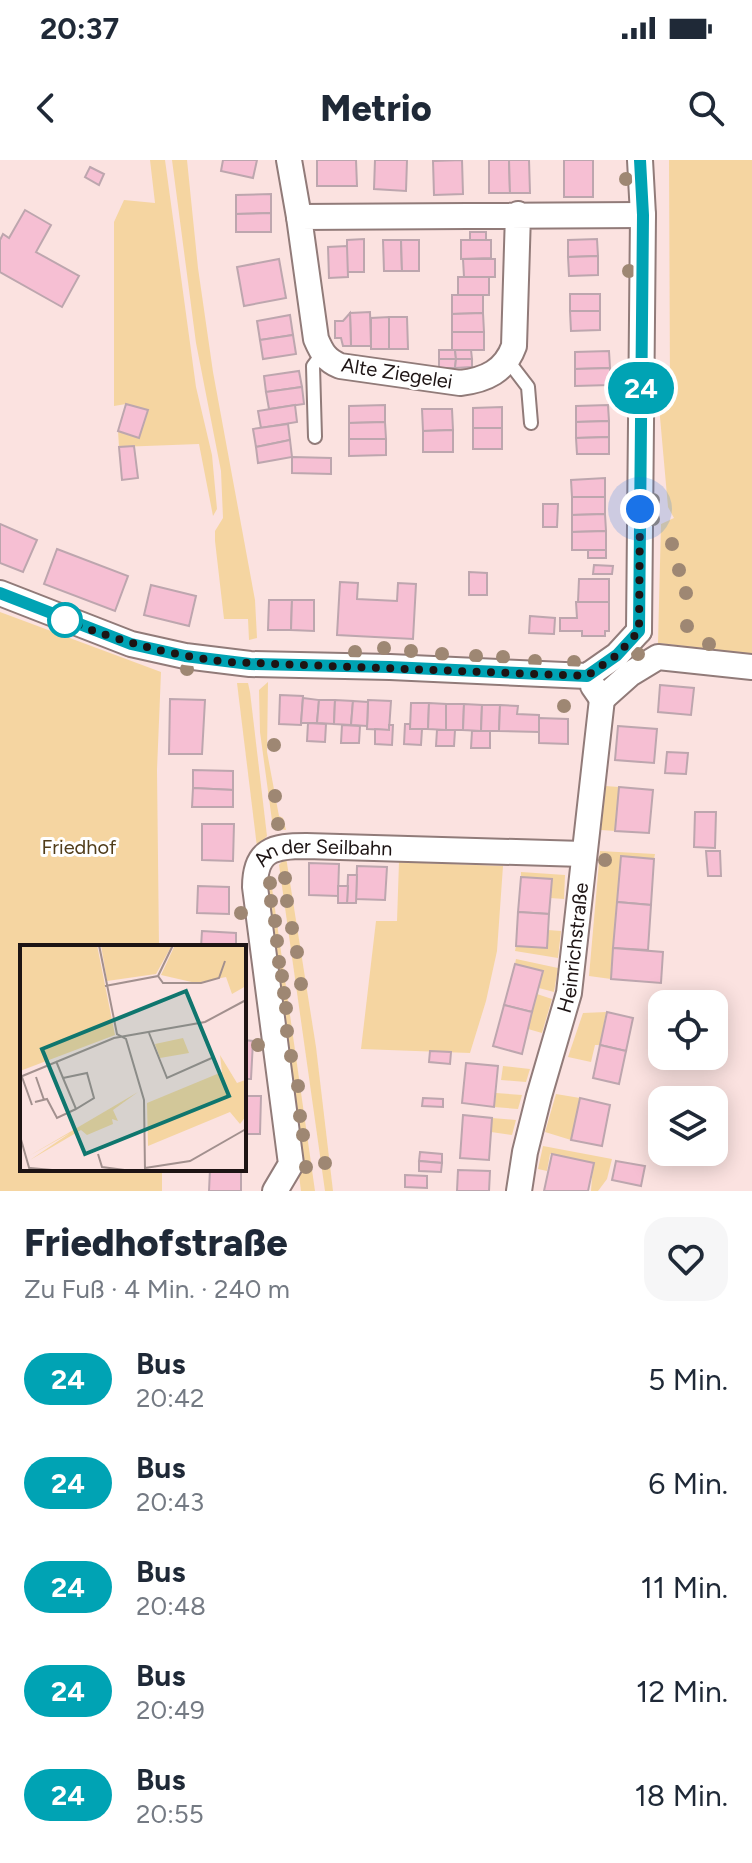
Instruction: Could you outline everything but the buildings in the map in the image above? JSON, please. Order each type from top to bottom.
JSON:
[{"type":"street","name":"Alte Ziegelei","points":[[289,160],[316,339],[322,354],[330,362],[460,383],[494,373],[508,361]]},
{"type":"street","points":[[640,160],[643,215],[639,631],[658,657]]},
{"type":"street","points":[[508,361],[514,346],[516,327],[518,214]]},
{"type":"street","points":[[299,217],[643,215]]},
{"type":"street","points":[[0,593],[131,644],[185,656],[250,664],[587,676],[617,655],[639,631]]},
{"type":"street","points":[[587,676],[602,699],[630,674],[658,657],[752,667]]},
{"type":"street","name":"Heinrichstraße","points":[[519,1191],[525,1152],[569,993],[602,699]]},
{"type":"street","name":"An der Seilbahn","points":[[275,1191],[291,1164],[255,887],[257,867],[265,854],[285,846],[306,846],[583,854]]},
{"type":"lane","points":[[315,437],[313,366],[322,354]]},
{"type":"lane","points":[[508,361],[528,387],[531,423]]},
{"type":"green space","points":[[150,160],[165,160],[196,387],[212,455],[217,509],[213,516],[199,444],[119,447],[118,431],[139,437],[148,411],[126,404],[114,406],[114,222],[124,200],[155,203]]},
{"type":"green space","points":[[172,160],[187,160],[213,372],[255,600],[257,638],[249,640],[248,619],[224,619],[215,541],[215,531],[223,518],[221,471],[196,343]]},
{"type":"green space","points":[[669,160],[752,160],[752,654],[658,643],[661,524],[674,518],[668,507],[659,406],[670,387]]},
{"type":"green space","name":"Friedhof","points":[[0,612],[161,672],[157,770],[159,945],[20,945],[20,1171],[162,1171],[162,1191],[0,1191]]},
{"type":"green space","points":[[268,682],[267,752],[279,816],[283,818],[286,830],[273,828],[260,732],[259,690]]},
{"type":"green space","points":[[237,683],[248,683],[250,692],[267,836],[257,847]]},
{"type":"green space","points":[[605,786],[619,787],[615,831],[601,830]]},
{"type":"green space","points":[[600,851],[655,854],[654,859],[621,857],[611,979],[589,976]]},
{"type":"green space","points":[[286,857],[316,1047],[333,1191],[325,1191],[279,865]]},
{"type":"green space","points":[[399,862],[503,866],[497,951],[470,1053],[361,1049],[376,921],[397,921]]},
{"type":"green space","points":[[269,867],[315,1191],[301,1191],[263,885]]},
{"type":"green space","points":[[521,872],[565,875],[564,899],[550,898],[551,879],[521,877]]},
{"type":"green space","points":[[548,930],[561,931],[558,958],[515,951],[516,946],[546,948]]},
{"type":"green space","points":[[516,959],[558,968],[554,992],[539,988],[543,971],[515,964]]},
{"type":"green space","points":[[537,994],[552,999],[542,1033],[528,1029]]},
{"type":"green space","points":[[606,1012],[600,1045],[595,1045],[591,1062],[568,1057],[583,1013]]},
{"type":"green space","points":[[503,1066],[530,1069],[526,1082],[501,1080]]},
{"type":"green space","points":[[496,1093],[522,1095],[518,1109],[494,1107]]},
{"type":"green space","points":[[556,1094],[580,1098],[571,1140],[545,1132]]},
{"type":"green space","points":[[492,1118],[516,1120],[512,1135],[491,1132]]},
{"type":"green space","points":[[543,1146],[612,1159],[607,1179],[598,1191],[591,1191],[593,1163],[550,1154],[547,1171],[538,1169]]},
{"type":"bus line","name":"24","points":[[0,593],[131,644],[185,656],[250,664],[587,676],[617,655],[639,631],[643,215],[640,160]]},
{"type":"route","points":[[65,620],[131,644],[226,662],[587,676],[617,655],[639,631],[640,509]]}]
